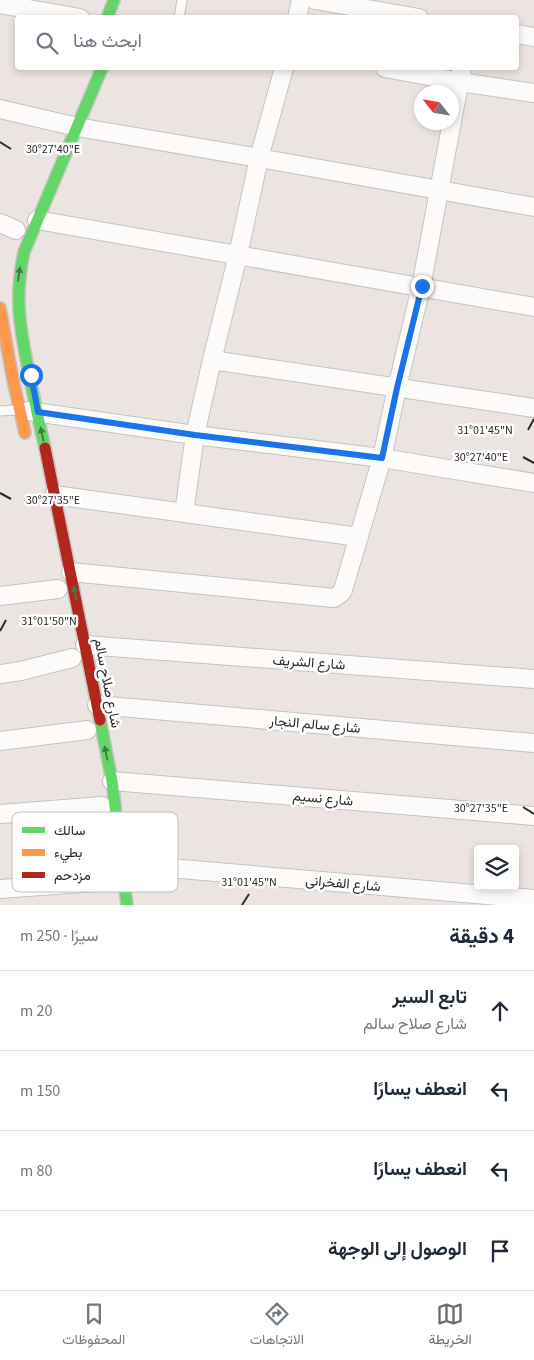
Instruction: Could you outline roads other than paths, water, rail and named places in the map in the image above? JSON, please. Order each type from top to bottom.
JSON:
[{"type":"main road","points":[[108,15],[114,0]]},
{"type":"main road","name":"شارع صلاح سالم","points":[[28,448],[31,375],[20,327],[17,285],[24,252],[21,228],[65,125],[101,70]]},
{"type":"main road","name":"شارع صلاح سالم","points":[[0,308],[13,380],[29,411],[54,495],[61,584],[75,655],[97,705],[112,781],[112,812]]},
{"type":"main road","points":[[13,380],[19,384],[27,383],[31,375]]},
{"type":"main road","name":"شارع صلاح سالم","points":[[121,892],[127,905]]},
{"type":"street","points":[[297,15],[301,0]]},
{"type":"street","points":[[315,0],[402,15]]},
{"type":"street","points":[[0,4],[63,15]]},
{"type":"street","points":[[519,34],[534,37]]},
{"type":"street","points":[[184,513],[195,435],[260,158],[283,70]]},
{"type":"street","points":[[406,70],[461,75],[534,93]]},
{"type":"street","points":[[0,596],[61,584],[334,598],[341,593],[382,458],[422,286],[461,75]]},
{"type":"street","points":[[0,110],[65,125],[534,207]]},
{"type":"street","points":[[0,223],[21,228],[238,255],[534,307]]},
{"type":"street","points":[[212,360],[534,408]]},
{"type":"street","points":[[29,411],[195,435],[382,458],[534,483]]},
{"type":"street","points":[[54,495],[358,537]]},
{"type":"street","name":"شارع الشريف","points":[[0,674],[21,671],[75,655],[534,679]]},
{"type":"street","name":"شارع سالم النجار","points":[[97,705],[534,743]]},
{"type":"street","points":[[0,741],[87,730]]},
{"type":"street","name":"شارع نسيم","points":[[112,781],[534,816]]},
{"type":"street","points":[[25,812],[101,806]]},
{"type":"street","name":"شارع الفخرانى","points":[[178,880],[534,899]]},
{"type":"lane","points":[[180,15],[182,0]]},
{"type":"lane","points":[[0,411],[29,411]]}]
